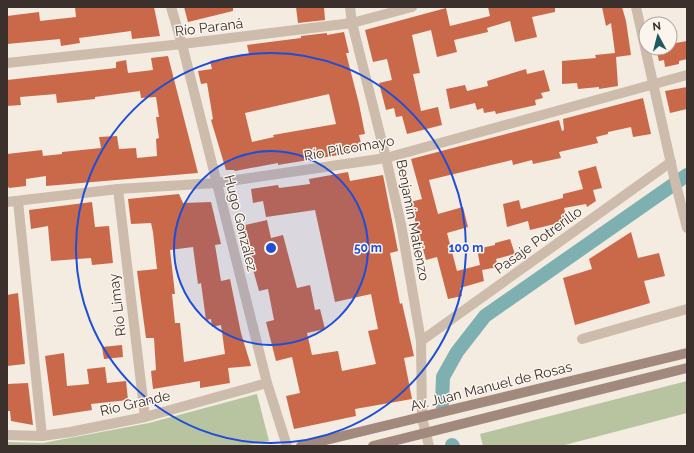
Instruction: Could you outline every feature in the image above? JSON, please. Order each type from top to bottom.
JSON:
[{"type":"main road","name":"Av. Juan Manuel de Rosas","points":[[301,446],[316,444],[687,353]]},
{"type":"main road","points":[[374,446],[687,368]]},
{"type":"street","name":"Hugo González","points":[[170,7],[182,44],[267,383],[287,446]]},
{"type":"street","name":"Benjamín Matienzo","points":[[350,7],[352,23],[401,224],[421,341],[422,418],[429,446]]},
{"type":"street","name":"Río Paraná","points":[[7,63],[182,44],[352,23],[412,7]]},
{"type":"street","points":[[636,7],[652,84],[677,191],[684,208],[687,228]]},
{"type":"street","name":"Río Pilcomayo","points":[[7,202],[118,190],[216,183],[386,158],[687,75]]},
{"type":"street","name":"Pasaje Potrerillo","points":[[421,341],[671,162]]},
{"type":"street","name":"Río Limay","points":[[118,190],[145,417]]},
{"type":"street","points":[[18,201],[42,436]]},
{"type":"street","points":[[582,339],[687,309]]},
{"type":"street","name":"Río Grande","points":[[7,435],[42,436],[145,417],[267,383]]},
{"type":"green space","points":[[687,381],[687,413],[561,446],[483,446],[480,434]]},
{"type":"green space","points":[[257,394],[269,441],[243,446],[7,446],[7,442],[43,443],[149,423]]},
{"type":"building","points":[[75,7],[154,7],[160,36],[132,39],[131,31],[79,38],[80,43],[61,46],[60,39],[7,44],[7,16],[39,12],[40,21],[76,17]]},
{"type":"building","points":[[184,7],[233,7],[233,11],[188,22]]},
{"type":"building","points":[[296,7],[324,7],[325,20],[298,23]]},
{"type":"building","points":[[488,7],[555,7],[555,12],[532,17],[537,37],[515,42],[510,21],[487,28],[488,32],[454,40],[457,52],[437,57],[431,30],[412,35],[420,73],[413,74],[421,111],[438,107],[442,125],[407,134],[402,116],[396,117],[394,108],[386,110],[379,83],[392,80],[387,59],[373,62],[365,30],[446,8],[450,26],[490,16]]},
{"type":"building","points":[[602,7],[622,7],[626,21],[631,55],[616,57],[618,86],[599,89],[599,87],[578,89],[577,83],[562,84],[562,61],[596,58],[595,55],[615,53],[611,23],[606,26]]},
{"type":"building","points":[[344,32],[349,53],[346,53],[365,134],[359,135],[362,148],[347,151],[345,154],[278,165],[278,163],[235,171],[226,170],[211,120],[213,119],[207,83],[201,84],[198,71],[212,69],[210,61],[249,54],[247,45],[301,38],[301,36],[327,33],[327,35]],"holes":[[[329,94],[336,124],[273,135],[274,137],[252,142],[245,113]]]},
{"type":"building","points":[[687,41],[687,59],[679,61],[679,64],[665,67],[664,60],[659,61],[658,56],[678,56],[678,43]]},
{"type":"building","points":[[168,56],[198,173],[46,186],[46,176],[26,179],[26,186],[9,188],[7,185],[7,154],[42,150],[43,156],[62,154],[62,152],[101,148],[99,137],[117,136],[119,149],[136,148],[137,158],[157,156],[156,139],[159,138],[156,117],[159,117],[156,97],[141,98],[140,91],[95,97],[95,99],[57,103],[56,94],[20,97],[21,105],[7,106],[7,80],[116,68],[116,62],[126,60],[128,73],[153,70],[151,58]]},
{"type":"building","points":[[526,69],[527,74],[544,70],[550,91],[541,93],[543,98],[535,100],[536,105],[496,114],[495,111],[484,113],[483,108],[477,110],[475,103],[450,109],[446,89],[465,85],[467,91],[488,86],[487,81]]},
{"type":"building","points":[[687,87],[687,109],[670,113],[665,91]]},
{"type":"building","points":[[643,98],[651,134],[633,137],[631,127],[608,132],[608,134],[596,137],[598,143],[559,152],[561,158],[533,164],[532,160],[513,165],[512,160],[429,180],[438,214],[463,207],[468,227],[447,233],[457,271],[480,265],[477,249],[495,245],[495,243],[510,239],[515,254],[496,259],[498,267],[482,270],[484,281],[460,288],[462,296],[448,299],[437,257],[426,260],[410,202],[422,199],[411,159],[559,120],[562,131],[564,130],[563,119]]},
{"type":"building","points":[[596,166],[602,188],[593,190],[596,201],[587,207],[586,204],[564,208],[567,221],[530,230],[528,221],[507,227],[503,204],[519,200],[521,209],[563,198],[563,194],[583,189],[578,171]]},
{"type":"building","points":[[348,172],[350,181],[383,175],[398,251],[390,253],[400,304],[402,303],[414,356],[404,358],[412,399],[355,409],[356,416],[294,429],[286,396],[300,393],[292,357],[276,361],[266,322],[274,320],[268,289],[259,291],[241,226],[267,220],[271,238],[283,235],[297,288],[310,285],[315,310],[320,309],[325,329],[307,333],[312,355],[338,351],[342,371],[376,364],[368,331],[378,329],[371,294],[335,302],[315,210],[266,217],[263,201],[253,203],[251,189],[278,185],[279,188],[310,184],[309,179]]},
{"type":"building","points":[[179,194],[183,203],[211,202],[221,244],[215,245],[221,281],[230,279],[241,333],[251,366],[228,368],[230,383],[200,388],[200,381],[153,389],[151,371],[156,370],[154,338],[146,338],[137,271],[157,269],[153,232],[151,223],[131,224],[128,199]],"holes":[[[193,247],[198,284],[201,283],[206,320],[211,319],[212,327],[221,325],[225,354],[184,362],[180,323],[175,323],[172,294],[175,294],[170,250]]]},
{"type":"building","points":[[92,202],[95,227],[109,226],[113,263],[92,265],[91,258],[51,261],[48,226],[31,229],[29,210]]},
{"type":"building","points":[[631,232],[638,258],[659,253],[665,276],[644,281],[650,303],[575,325],[563,278],[592,269],[589,259]]},
{"type":"building","points":[[18,293],[25,364],[7,366],[7,295]]},
{"type":"building","points":[[122,345],[123,357],[104,359],[102,347]]},
{"type":"building","points":[[64,353],[67,386],[89,384],[87,369],[105,367],[107,383],[126,381],[128,400],[91,404],[92,410],[53,416],[45,356]]},
{"type":"building","points":[[28,383],[33,425],[11,421],[10,411],[7,411],[7,384]]},
{"type":"waterway","points":[[442,404],[443,377],[457,352],[485,316],[687,175]]}]
